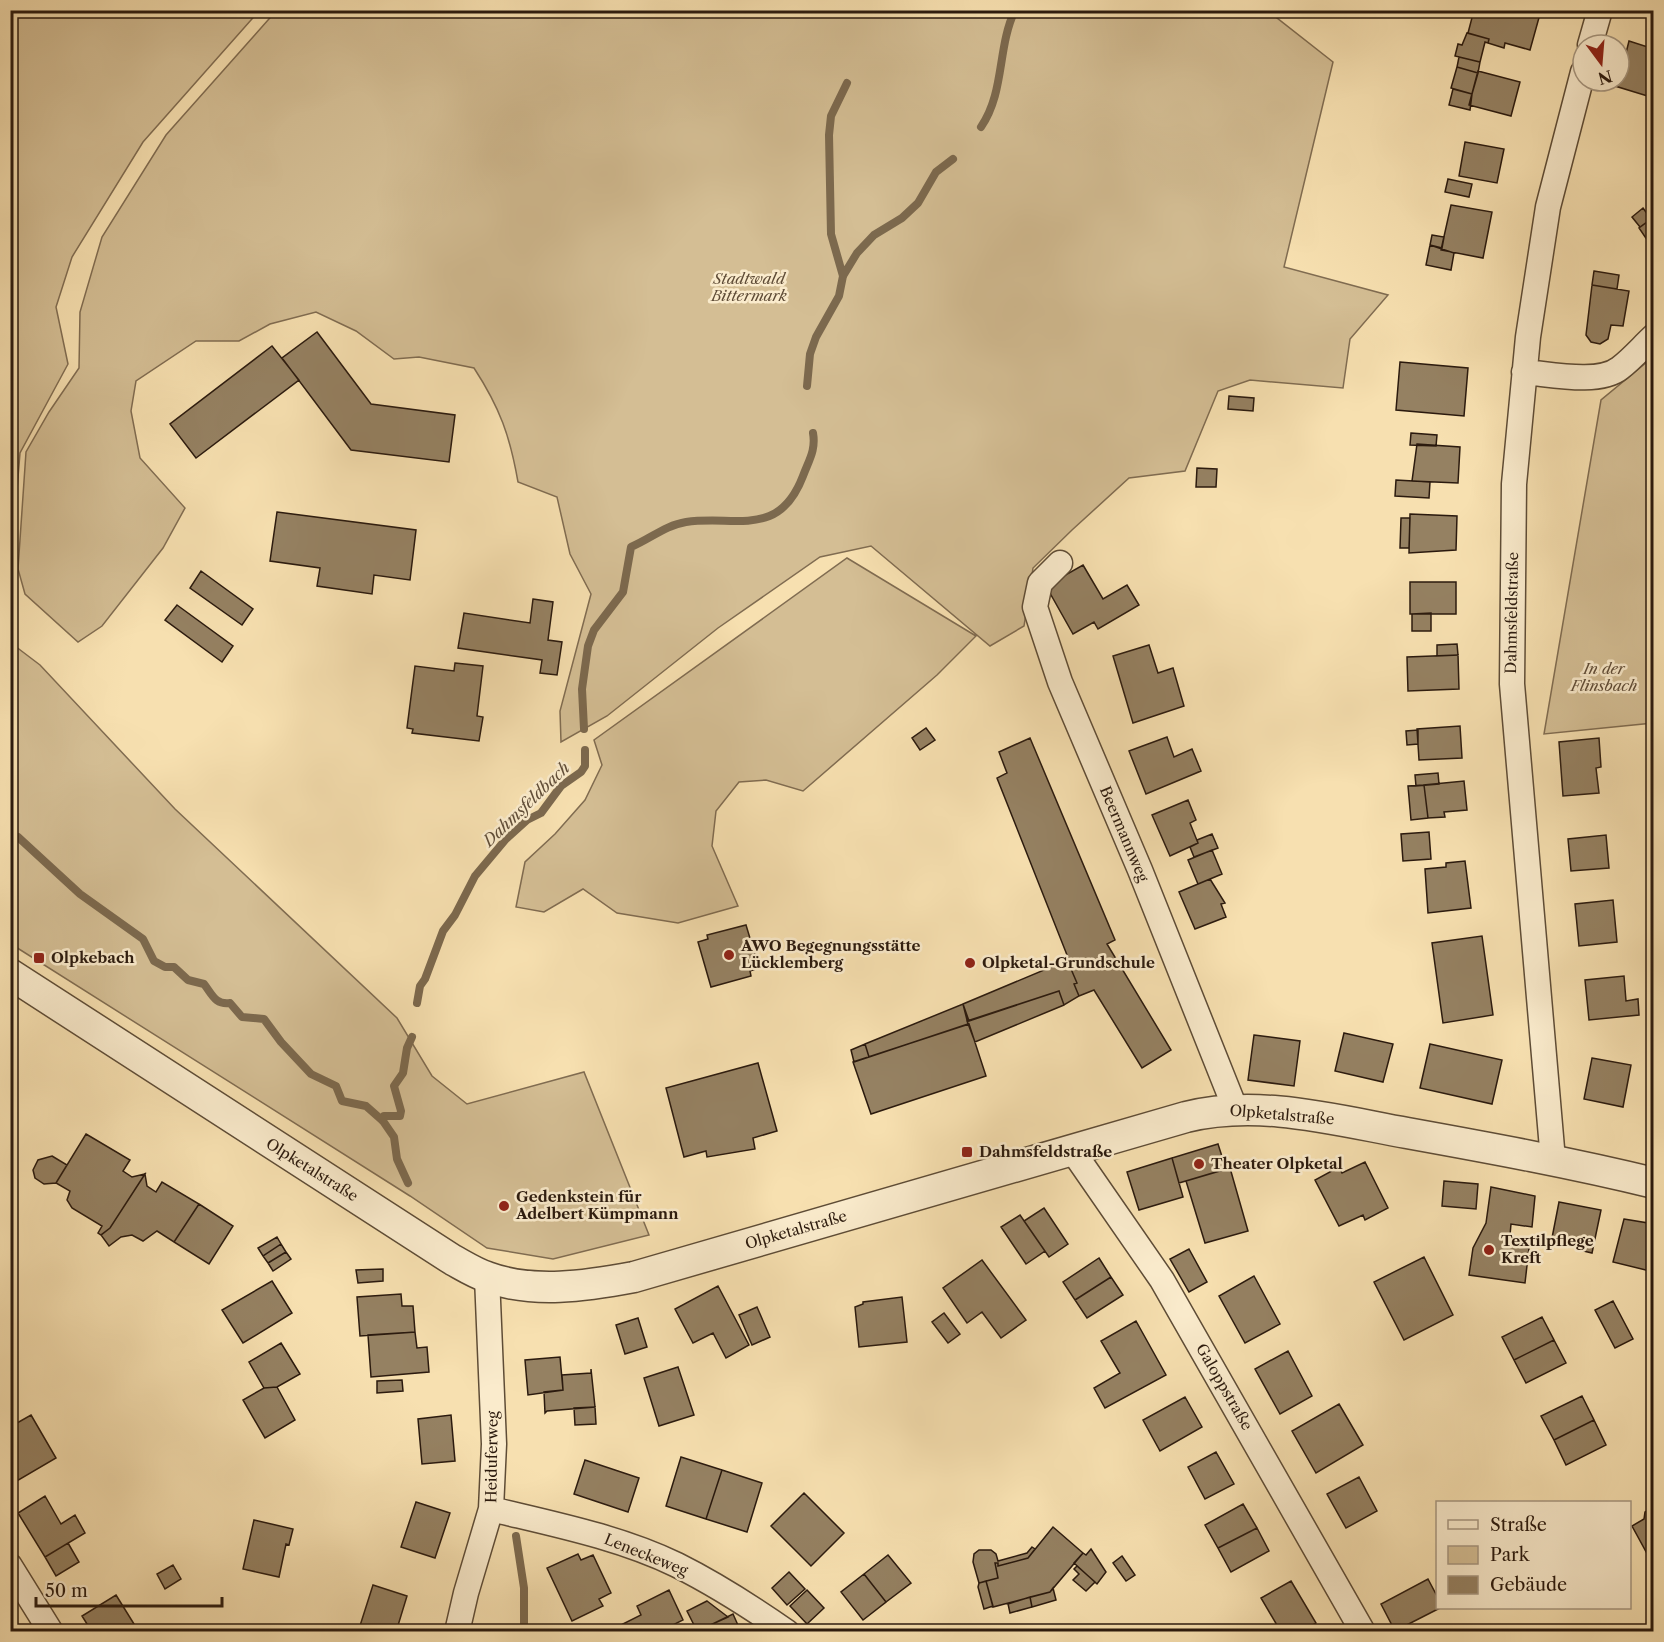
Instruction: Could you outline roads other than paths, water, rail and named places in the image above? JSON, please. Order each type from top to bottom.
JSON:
[{"type":"street","points":[[1593,33],[1600,10]]},
{"type":"street","name":"Dahmsfeldstraße","points":[[1553,1160],[1512,684],[1514,484],[1524,372],[1548,207],[1578,93]]},
{"type":"street","points":[[1524,372],[1592,377],[1608,375],[1619,369],[1653,336]]},
{"type":"street","name":"Beermannweg","points":[[1060,563],[1040,583],[1035,607],[1060,682],[1140,870],[1234,1108]]},
{"type":"street","name":"Olpketalstraße","points":[[10,974],[413,1235],[487,1277],[520,1285],[565,1287],[633,1277],[1194,1115],[1234,1108],[1313,1116],[1553,1160],[1653,1183]]},
{"type":"street","name":"Galoppstraße","points":[[1072,1150],[1162,1280],[1363,1632]]},
{"type":"street","name":"Heiduferweg","points":[[457,1632],[491,1509],[494,1444],[487,1277]]},
{"type":"street","name":"Leneckeweg","points":[[491,1509],[596,1535],[675,1564],[739,1599],[787,1632]]},
{"type":"street","points":[[10,1566],[51,1632]]},
{"type":"waterway","name":"Dahmsfeldbach","points":[[981,127],[994,99],[1005,39],[1015,10]]},
{"type":"waterway","points":[[843,276],[831,234],[829,135],[831,116],[847,83]]},
{"type":"waterway","name":"Dahmsfeldbach","points":[[807,386],[810,354],[816,337],[839,296],[843,276],[857,253],[874,235],[902,218],[918,203],[936,172],[953,159]]},
{"type":"waterway","name":"Dahmsfeldbach","points":[[584,729],[582,689],[588,646],[594,630],[623,592],[631,547],[665,529],[686,522],[754,520],[782,509],[793,496],[810,460],[813,450],[813,433]]},
{"type":"waterway","name":"Dahmsfeldbach","points":[[417,1003],[420,986],[425,979],[443,931],[455,915],[475,876],[506,839],[527,820],[541,813],[561,786],[581,772],[585,766],[585,750]]},
{"type":"waterway","name":"Olpkebach","points":[[18,837],[80,894],[143,939],[154,961],[165,967],[174,967],[188,980],[204,984],[214,998],[230,1003],[242,1017],[264,1019],[281,1042],[311,1074],[336,1086],[342,1101],[366,1106],[383,1121],[394,1137],[397,1159],[408,1183]]},
{"type":"waterway","name":"Dahmsfeldbach","points":[[383,1121],[384,1116],[400,1116],[401,1111],[394,1086],[403,1073],[407,1048],[412,1037]]},
{"type":"waterway","name":"Olpkebach","points":[[516,1536],[524,1588],[524,1632]]},
{"type":"place","name":"AWO Begegnungsstätte Lücklemberg","points":[[729,955]]},
{"type":"place","name":"Olpkebach","points":[[39,958]]},
{"type":"place","name":"Olpketal-Grundschule","points":[[970,963]]},
{"type":"place","name":"Dahmsfeldstraße","points":[[967,1152]]},
{"type":"place","name":"Theater Olpketal","points":[[1199,1164]]},
{"type":"place","name":"Gedenkstein für Adelbert Kümpmann","points":[[504,1206]]},
{"type":"place","name":"Textilpflege Kreft","points":[[1489,1250]]},
{"type":"park label","name":"Stadtwald Bittermark","points":[[749,288]]},
{"type":"park label","name":"In der Flinsbach","points":[[1604,678]]}]
